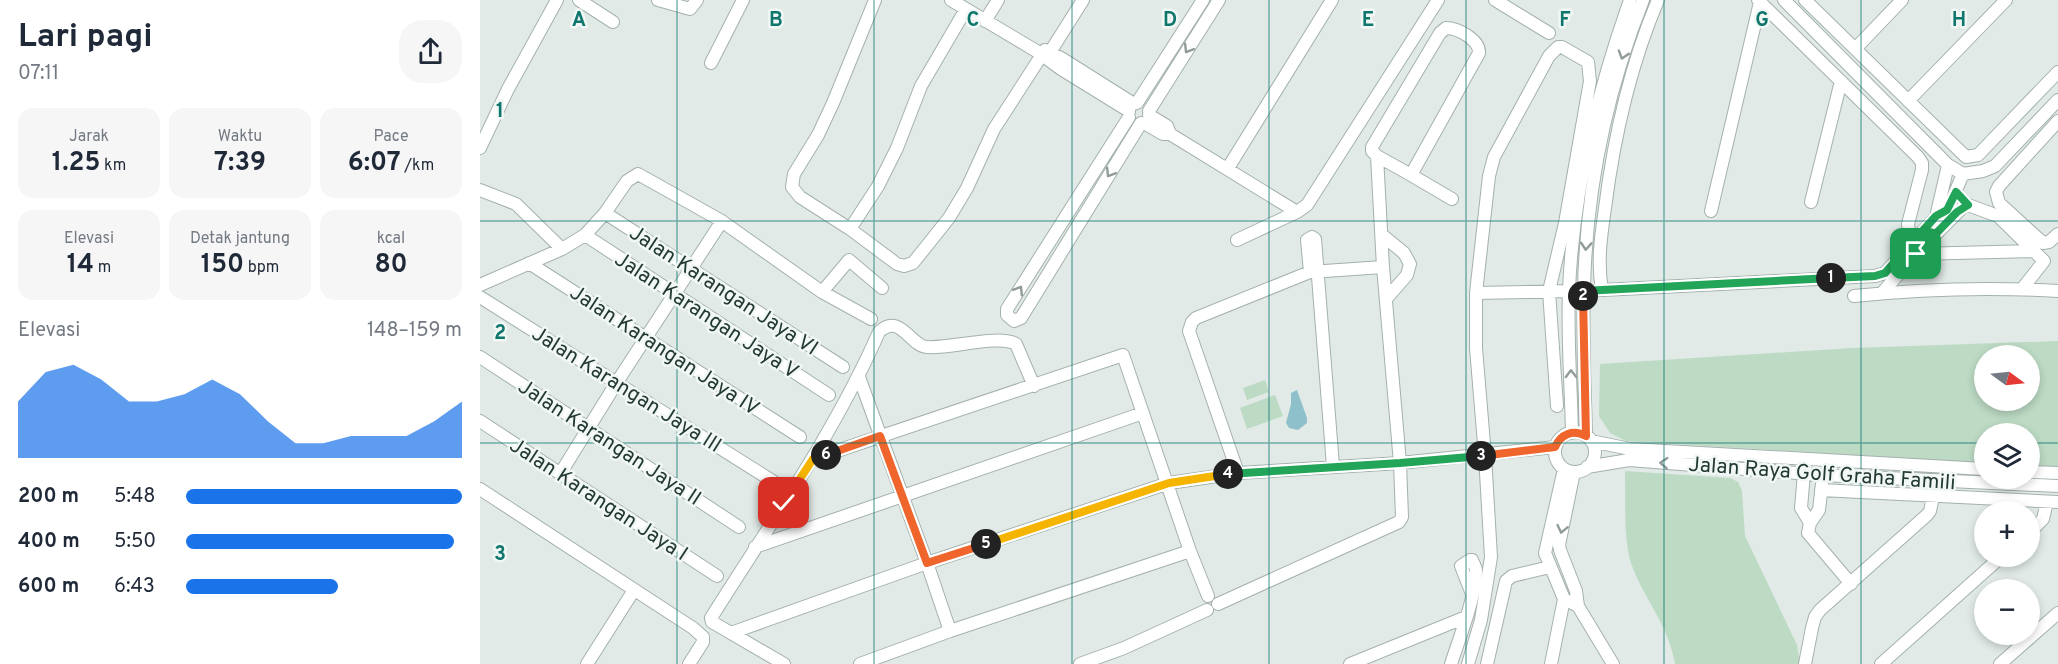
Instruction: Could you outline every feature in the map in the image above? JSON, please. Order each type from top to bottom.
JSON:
[{"type":"street","points":[[480,148],[508,89],[557,0]]},
{"type":"street","points":[[579,0],[613,22]]},
{"type":"street","points":[[658,0],[685,8],[692,8],[697,0]]},
{"type":"street","points":[[875,0],[833,103],[818,135],[794,174],[791,184],[800,197],[850,229],[897,264],[904,266],[913,263],[949,218],[968,188],[994,129],[1083,0]]},
{"type":"street","points":[[951,0],[1132,109],[1145,105],[1146,118]]},
{"type":"street","points":[[986,21],[998,0]]},
{"type":"street","points":[[1203,0],[1007,309],[1007,315],[1014,321],[1021,318],[1219,0]]},
{"type":"street","points":[[1228,168],[1332,0]]},
{"type":"street","points":[[1237,240],[1298,212],[1307,205],[1438,0]]},
{"type":"street","points":[[1495,0],[1549,33]]},
{"type":"street","points":[[1572,432],[1569,291],[1575,222],[1588,144],[1617,37],[1630,0]]},
{"type":"street","points":[[1589,439],[1572,432],[1562,437],[1555,447],[1556,459],[1569,470],[1587,467],[1591,463],[1594,452],[1589,439],[1583,291],[1586,238],[1597,151],[1626,45],[1643,0]]},
{"type":"street","points":[[1602,290],[1598,261],[1611,158],[1622,111],[1647,27],[1658,0]]},
{"type":"street","points":[[1784,0],[1948,165],[1963,174],[1983,171],[1995,166],[2058,100]]},
{"type":"street","points":[[1805,0],[1963,156],[1970,158],[1978,155],[2058,72]]},
{"type":"street","points":[[1855,49],[1902,0]]},
{"type":"street","points":[[1908,101],[2006,0]]},
{"type":"street","points":[[711,63],[739,1]]},
{"type":"street","points":[[1759,1],[1922,163],[1908,224],[1914,248]]},
{"type":"street","points":[[1711,211],[1759,1]]},
{"type":"street","points":[[850,229],[878,186],[897,148],[921,86],[966,9]]},
{"type":"street","points":[[1411,176],[1479,53],[1479,46],[1476,42],[1451,28],[1446,28],[1440,33],[1373,142],[1372,151],[1377,156],[1411,176],[1452,199]]},
{"type":"street","points":[[1468,664],[1481,620],[1491,557],[1476,348],[1476,293],[1490,167],[1549,56],[1554,49],[1562,47],[1588,62],[1590,81],[1565,223],[1550,291],[1557,406]]},
{"type":"street","points":[[1811,202],[1841,81]]},
{"type":"street","points":[[1132,109],[1132,121],[1146,118],[1167,126],[1170,134],[1298,212]]},
{"type":"street","points":[[2058,121],[1996,192],[1999,203],[2043,243],[2049,242],[2058,234]]},
{"type":"street","points":[[1080,664],[1124,648],[1211,604],[1398,522],[1403,512],[1383,267],[1377,156]]},
{"type":"street","points":[[1882,293],[1936,216],[1948,165]]},
{"type":"street","points":[[1936,216],[1947,210],[1963,174]]},
{"type":"street","points":[[480,285],[562,249],[585,235],[605,213],[627,181],[640,175],[722,221],[822,292],[871,319]]},
{"type":"street","points":[[480,190],[516,204],[562,249]]},
{"type":"street","points":[[1956,192],[1968,205],[1998,216],[2044,261],[2022,289]]},
{"type":"street","points":[[1583,291],[1875,276],[1885,273],[1968,205]]},
{"type":"street","name":"Jalan Karangan Jaya VI","points":[[605,213],[843,367]]},
{"type":"street","points":[[560,474],[722,221]]},
{"type":"street","name":"Jalan Karangan Jaya V","points":[[585,235],[829,395]]},
{"type":"street","points":[[1382,235],[1404,253],[1410,264],[1407,275],[1386,299]]},
{"type":"street","points":[[1914,248],[2034,251]]},
{"type":"street","points":[[822,292],[849,260],[882,288]]},
{"type":"street","name":"Jalan Karangan Jaya IV","points":[[529,262],[800,437]]},
{"type":"street","points":[[1238,473],[1189,331],[1196,318],[1313,271],[1383,267]]},
{"type":"street","points":[[1313,271],[1333,466]]},
{"type":"street","points":[[1854,296],[1882,293],[2022,289],[2058,291]]},
{"type":"street","points":[[1476,293],[1569,291]]},
{"type":"street","name":"Jalan Karangan Jaya III","points":[[480,297],[774,482]]},
{"type":"street","points":[[784,664],[712,622],[711,618],[813,459],[859,377],[879,332],[889,327],[901,328],[919,346],[924,347],[943,348],[998,340],[1013,342],[1034,386]]},
{"type":"street","points":[[813,459],[1034,386],[1121,354],[1125,356],[1190,551],[1211,604]]},
{"type":"street","name":"Jalan Karangan Jaya II","points":[[480,357],[739,526]]},
{"type":"street","points":[[859,377],[950,631]]},
{"type":"street","points":[[755,547],[1143,413]]},
{"type":"street","name":"Jalan Karangan Jaya I","points":[[480,421],[717,576]]},
{"type":"street","name":"Jalan Raya Golf Graha Famili","points":[[1589,439],[1630,449],[1974,468]]},
{"type":"street","points":[[731,633],[927,563],[1169,483],[1238,473],[1400,463],[1555,447]]},
{"type":"street","name":"Jalan Raya Golf Graha Famili","points":[[1587,467],[1629,460],[1822,475],[2058,486]]},
{"type":"street","points":[[1551,664],[1564,599],[1550,567],[1545,548],[1569,470]]},
{"type":"street","points":[[1569,470],[1559,545],[1576,591],[1578,606],[1613,664]]},
{"type":"street","points":[[2040,472],[2058,473]]},
{"type":"street","points":[[1804,473],[1801,508],[1810,524]]},
{"type":"street","points":[[1822,475],[1819,510],[1810,524],[1808,533],[1851,584]]},
{"type":"street","points":[[480,489],[693,628],[703,637],[704,642],[689,664]]},
{"type":"street","points":[[1821,490],[2052,502],[2040,522]]},
{"type":"street","points":[[1805,664],[1815,617],[1927,515],[1933,497]]},
{"type":"street","points":[[860,664],[950,631],[1190,551]]},
{"type":"street","points":[[1487,664],[1506,581],[1512,576],[1550,567]]},
{"type":"street","points":[[1881,664],[1990,567]]},
{"type":"street","points":[[587,664],[634,590]]},
{"type":"street","points":[[1564,599],[1576,591]]},
{"type":"street","points":[[1451,664],[1472,594]]},
{"type":"street","points":[[1564,599],[1578,606]]},
{"type":"street","points":[[2000,664],[2058,613]]},
{"type":"street","points":[[1350,664],[1466,617]]},
{"type":"green space","points":[[2058,341],[2058,468],[2040,467],[2040,423],[1974,423],[1974,462],[1626,441],[1610,433],[1599,416],[1600,364],[1853,348]]},
{"type":"green space","points":[[1265,380],[1269,392],[1247,400],[1243,388]]},
{"type":"green space","points":[[1275,395],[1283,416],[1247,429],[1240,408]]},
{"type":"green space","points":[[1625,471],[1730,478],[1738,482],[1742,491],[1745,536],[1797,645],[1800,664],[1675,664],[1662,624],[1636,576],[1628,553]]},
{"type":"water","points":[[1297,390],[1307,418],[1307,423],[1298,430],[1289,428],[1286,423],[1291,404],[1291,393]]},
{"type":"route","points":[[784,503],[813,459],[880,436],[927,563],[1169,483],[1238,473],[1400,463],[1555,447],[1566,434],[1577,432],[1586,436],[1583,291],[1875,276],[1885,273],[1936,216],[1947,210],[1956,192],[1968,205],[1957,212],[1916,254]]}]
